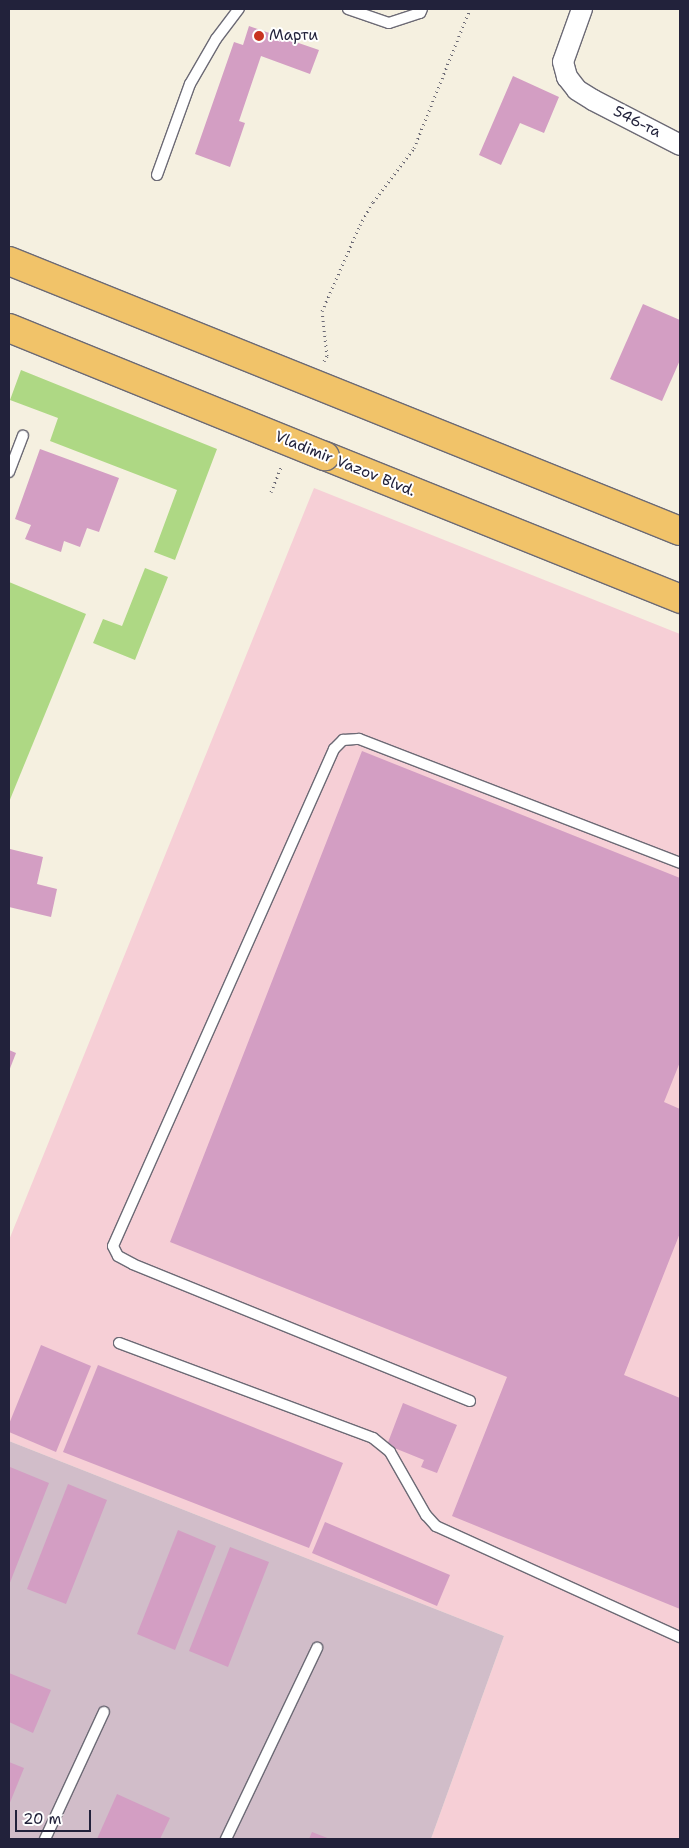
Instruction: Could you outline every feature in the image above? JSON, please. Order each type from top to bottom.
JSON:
[{"type":"main road","points":[[9,261],[680,531]]},
{"type":"main road","name":"Vladimir Vazov Blvd.","points":[[9,328],[680,599]]},
{"type":"street","name":"546-та","points":[[582,9],[563,62],[567,77],[577,90],[593,100],[680,145]]},
{"type":"lane","points":[[157,175],[190,84],[216,39],[239,9]]},
{"type":"lane","points":[[348,9],[389,23],[420,13],[422,9]]},
{"type":"lane","points":[[9,472],[23,436]]},
{"type":"lane","points":[[470,1401],[133,1264],[118,1256],[113,1246],[334,749],[343,740],[359,739],[680,863]]},
{"type":"lane","points":[[119,1343],[373,1438],[390,1452],[426,1515],[436,1526],[680,1636]]},
{"type":"lane","points":[[226,1839],[317,1648]]},
{"type":"lane","points":[[45,1839],[104,1712]]},
{"type":"path","points":[[323,365],[327,356],[322,311],[364,217],[373,202],[414,148],[470,9]]},
{"type":"path","points":[[271,492],[282,465]]},
{"type":"shaded area","points":[[314,488],[680,634],[680,1839],[431,1839],[504,1636],[9,1441],[9,1240]]},
{"type":"shaded area","points":[[9,1441],[504,1636],[431,1839],[9,1839]]},
{"type":"green space","points":[[21,370],[217,449],[175,560],[154,552],[177,490],[50,441],[58,418],[10,400]]},
{"type":"green space","points":[[145,568],[168,577],[135,660],[93,643],[103,619],[122,626]]},
{"type":"green space","points":[[9,582],[86,614],[9,802]]},
{"type":"building","points":[[249,26],[319,50],[310,74],[261,56],[239,121],[245,123],[230,167],[195,154],[234,42],[243,45]]},
{"type":"building","points":[[513,76],[559,97],[544,133],[520,123],[501,165],[479,155]]},
{"type":"building","points":[[643,304],[680,320],[680,360],[662,401],[610,379]]},
{"type":"building","points":[[40,449],[119,478],[99,532],[87,528],[80,547],[64,541],[61,552],[25,539],[31,525],[15,519]]},
{"type":"building","points":[[362,751],[680,878],[680,1062],[664,1102],[680,1109],[680,1233],[624,1375],[680,1398],[680,1609],[452,1516],[507,1377],[170,1242]]},
{"type":"building","points":[[10,849],[43,857],[37,884],[57,889],[51,917],[9,907]]},
{"type":"building","points":[[9,1050],[16,1053],[9,1071]]},
{"type":"building","points":[[41,1345],[91,1366],[56,1452],[9,1432],[9,1424]]},
{"type":"building","points":[[98,1365],[343,1463],[309,1548],[63,1452]]},
{"type":"building","points":[[403,1403],[457,1425],[437,1473],[421,1467],[424,1460],[387,1445]]},
{"type":"building","points":[[10,1467],[49,1483],[9,1585],[9,1470]]},
{"type":"building","points":[[68,1484],[107,1500],[66,1604],[27,1589]]},
{"type":"building","points":[[325,1522],[450,1575],[437,1606],[312,1553]]},
{"type":"building","points":[[178,1530],[216,1546],[175,1650],[137,1634]]},
{"type":"building","points":[[230,1547],[269,1562],[228,1667],[189,1651]]},
{"type":"building","points":[[9,1673],[51,1690],[33,1733],[9,1722]]},
{"type":"building","points":[[9,1762],[24,1768],[9,1805]]},
{"type":"building","points":[[117,1794],[170,1818],[160,1839],[97,1839]]},
{"type":"building","points":[[312,1832],[330,1839],[309,1839]]},
{"type":"place","name":"Марти","points":[[259,36]]}]
